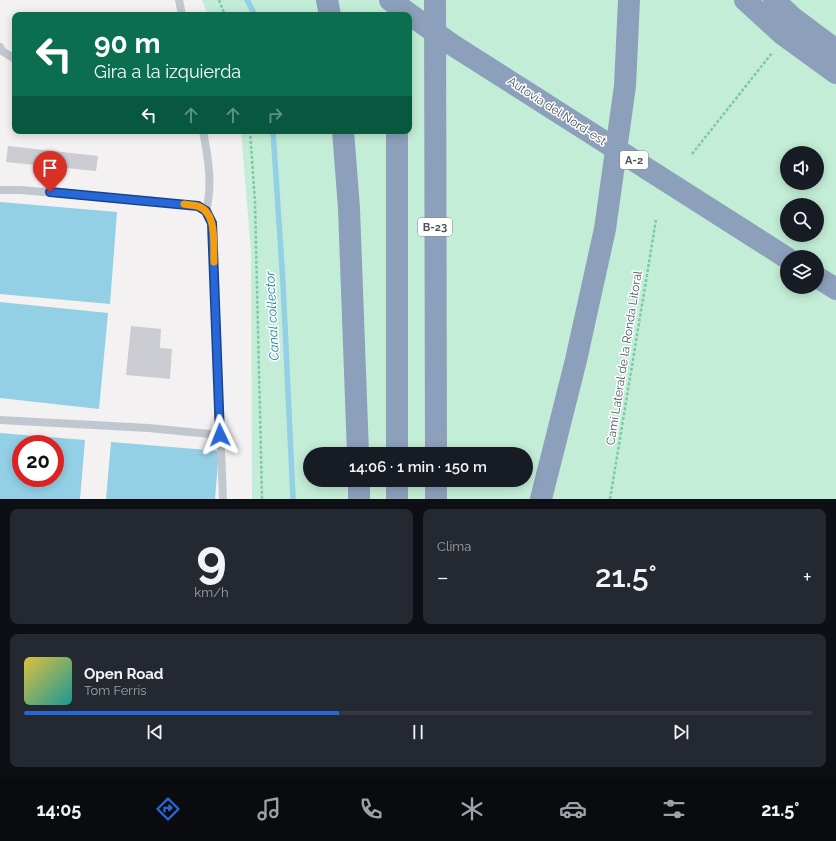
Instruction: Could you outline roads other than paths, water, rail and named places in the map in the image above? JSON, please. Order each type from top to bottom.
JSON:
[{"type":"highway","points":[[327,0],[329,12]]},
{"type":"highway","name":"Autovia del Nord-est","points":[[390,0],[407,12]]},
{"type":"highway","points":[[396,0],[396,12]]},
{"type":"highway","name":"B-23","points":[[435,0],[436,447]]},
{"type":"highway","points":[[541,499],[576,360],[605,229],[625,86],[628,0]]},
{"type":"highway","points":[[745,0],[781,33],[836,73]]},
{"type":"highway","points":[[774,0],[792,17],[836,50]]},
{"type":"highway","name":"Autovia del Nord-est","points":[[412,16],[451,44],[780,254]]},
{"type":"highway","points":[[344,134],[349,208],[358,447]]},
{"type":"highway","points":[[397,134],[397,447]]},
{"type":"highway","points":[[824,281],[836,289]]},
{"type":"highway","points":[[359,487],[359,499]]},
{"type":"highway","points":[[397,487],[397,499]]},
{"type":"highway","points":[[436,487],[436,499]]},
{"type":"lane","points":[[180,0],[182,12]]},
{"type":"lane","points":[[0,47],[2,51],[12,56]]},
{"type":"lane","points":[[204,134],[207,151],[210,188],[206,211]]},
{"type":"lane","points":[[0,190],[21,190],[198,206],[206,211],[212,223],[223,499]]},
{"type":"lane","points":[[0,420],[149,428],[220,435]]},
{"type":"water","points":[[0,202],[117,212],[110,304],[0,294]]},
{"type":"water","points":[[0,302],[108,313],[99,409],[0,398]]},
{"type":"water","points":[[0,433],[24,435],[12,435],[12,487],[64,487],[64,438],[85,440],[80,499],[0,499]]},
{"type":"water","points":[[111,442],[219,451],[215,499],[106,499]]},
{"type":"waterway","name":"Canal col·lector","points":[[247,0],[253,12]]},
{"type":"waterway","name":"Canal col·lector","points":[[273,134],[283,283],[293,499]]}]
